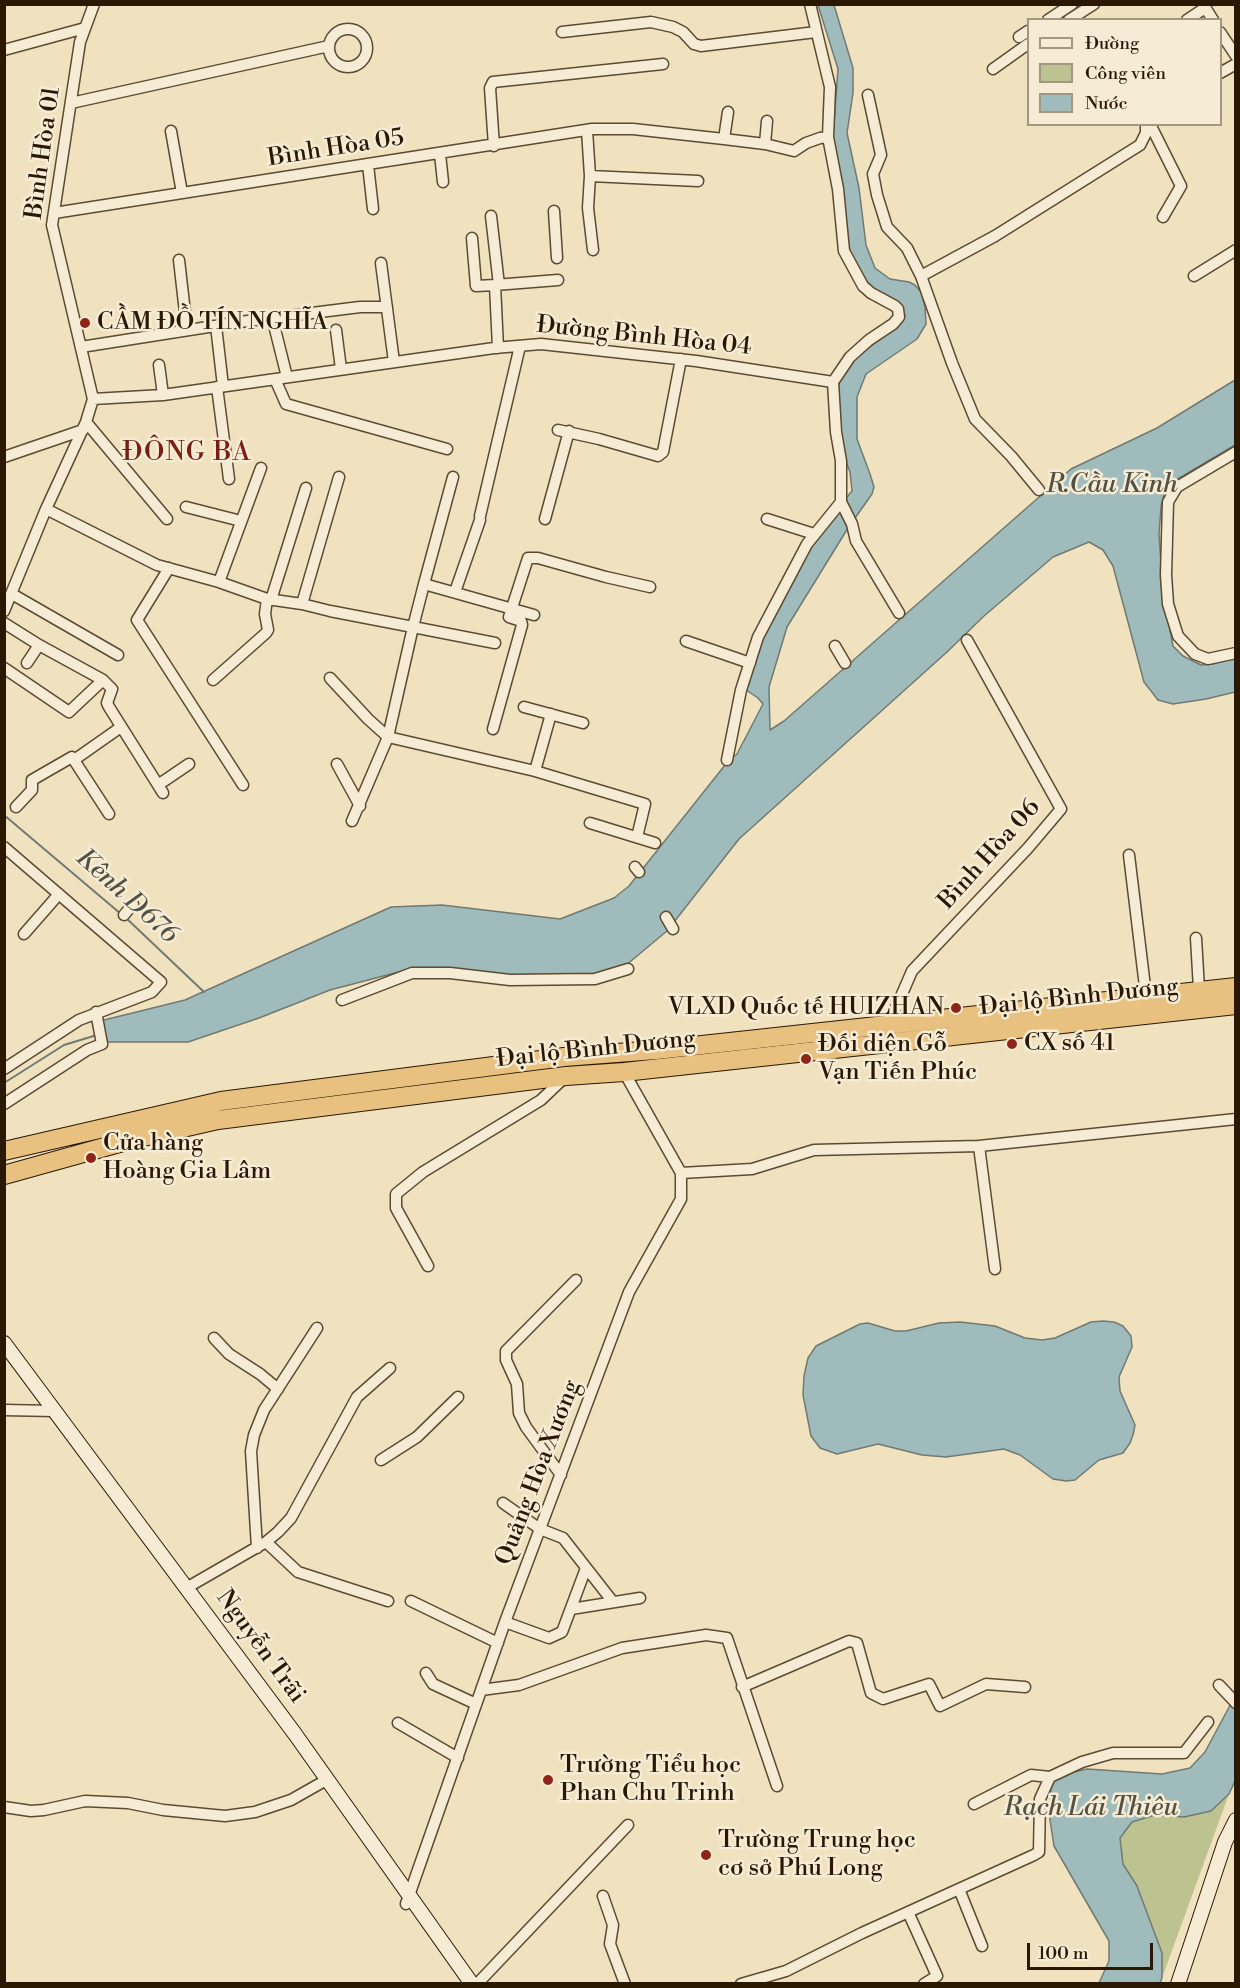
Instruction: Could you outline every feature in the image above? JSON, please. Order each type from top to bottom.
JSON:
[{"type":"highway","name":"Đại lộ Bình Dương","points":[[5,1151],[221,1101],[564,1057],[656,1050],[1199,989],[1236,987]]},
{"type":"highway","points":[[1081,1003],[1084,1022]]},
{"type":"highway","name":"Đại lộ Bình Dương","points":[[4,1175],[130,1140],[218,1120],[566,1076],[624,1072],[1236,1005]]},
{"type":"highway","points":[[913,1021],[916,1040]]},
{"type":"highway","points":[[564,1057],[566,1076]]},
{"type":"main road","name":"Nguyễn Trãi","points":[[4,1343],[49,1411],[292,1736],[321,1783],[407,1900],[472,1983]]},
{"type":"main road","name":"Nguyễn Trãi","points":[[4,1358],[49,1411]]},
{"type":"main road","name":"Nguyễn Trãi","points":[[143,1537],[188,1587],[407,1900],[460,1983]]},
{"type":"main road","points":[[1178,1983],[1226,1842],[1236,1820]]},
{"type":"street","name":"Bình Hòa 01","points":[[4,611],[46,509],[84,426],[93,399],[52,225],[80,42],[94,4]]},
{"type":"street","points":[[810,4],[830,87],[828,137],[838,189],[844,251],[863,286],[895,306],[899,313],[893,324],[868,340],[850,357],[833,382],[836,432],[841,460],[840,502],[852,524],[856,541],[899,613]]},
{"type":"street","points":[[1054,18],[1094,4]]},
{"type":"street","points":[[1189,18],[1204,6]]},
{"type":"street","points":[[562,32],[651,22],[673,27],[683,32],[694,44],[701,46],[816,32]]},
{"type":"street","points":[[4,50],[85,28]]},
{"type":"street","points":[[1222,34],[1236,56]]},
{"type":"street","points":[[993,69],[1027,45]]},
{"type":"street","points":[[71,104],[329,46]]},
{"type":"street","points":[[494,146],[490,88],[493,82],[663,64]]},
{"type":"street","points":[[1222,72],[1236,64]]},
{"type":"street","points":[[868,95],[881,155],[873,174],[877,195],[888,227],[907,248],[921,276],[948,353],[975,419],[1011,456],[1039,490]]},
{"type":"street","points":[[724,139],[728,112]]},
{"type":"street","points":[[765,144],[767,121]]},
{"type":"street","points":[[921,276],[995,236],[1140,145],[1148,126]]},
{"type":"street","points":[[1149,126],[1181,186],[1163,217]]},
{"type":"street","name":"Bình Hòa 05","points":[[54,213],[587,130],[624,129],[724,139],[765,144],[792,152],[806,143],[828,137]]},
{"type":"street","points":[[587,130],[590,176],[588,208],[593,250]]},
{"type":"street","points":[[171,131],[182,193]]},
{"type":"street","points":[[440,154],[443,182]]},
{"type":"street","points":[[368,165],[373,209]]},
{"type":"street","points":[[590,176],[698,181]]},
{"type":"street","points":[[554,211],[557,258]]},
{"type":"street","points":[[491,216],[497,285],[498,348]]},
{"type":"street","points":[[472,238],[476,286],[558,280]]},
{"type":"street","points":[[1194,276],[1236,250]]},
{"type":"street","points":[[179,260],[187,330]]},
{"type":"street","points":[[381,263],[394,362]]},
{"type":"street","points":[[81,347],[360,307],[387,307]]},
{"type":"street","points":[[274,325],[287,377]]},
{"type":"street","points":[[216,326],[229,479]]},
{"type":"street","points":[[336,330],[342,369]]},
{"type":"street","name":"Đường Bình Hòa 04","points":[[93,399],[163,395],[342,369],[541,344],[681,359],[833,382]]},
{"type":"street","points":[[455,592],[480,518],[520,346]]},
{"type":"street","points":[[545,519],[563,430],[658,456],[663,452],[681,359]]},
{"type":"street","points":[[159,365],[163,395]]},
{"type":"street","points":[[274,379],[286,404],[447,450]]},
{"type":"street","points":[[4,457],[84,426],[167,519]]},
{"type":"street","points":[[1236,452],[1177,487],[1168,502],[1166,576],[1168,604],[1178,636],[1195,654],[1208,659],[1236,653]]},
{"type":"street","points":[[219,582],[261,468]]},
{"type":"street","points":[[302,604],[339,477]]},
{"type":"street","points":[[352,821],[388,737],[413,627],[453,477]]},
{"type":"street","points":[[213,680],[268,630],[265,614],[306,488]]},
{"type":"street","points":[[727,760],[741,690],[758,637],[813,534],[840,502]]},
{"type":"street","points":[[186,507],[241,521]]},
{"type":"street","points":[[46,509],[157,565],[219,582],[269,600],[302,604],[495,643]]},
{"type":"street","points":[[767,519],[813,534]]},
{"type":"street","points":[[493,729],[522,625],[520,621],[509,618],[526,561],[531,558],[650,587]]},
{"type":"street","points":[[169,568],[137,620],[243,785]]},
{"type":"street","points":[[424,584],[534,615]]},
{"type":"street","points":[[12,594],[118,655]]},
{"type":"street","points":[[4,623],[103,680],[111,687],[107,703],[161,789],[189,764]]},
{"type":"street","points":[[686,641],[750,663]]},
{"type":"street","name":"Bình Hòa 06","points":[[889,1024],[912,971],[1028,848],[1060,809],[968,642]]},
{"type":"street","points":[[27,663],[39,645]]},
{"type":"street","points":[[835,646],[845,663]]},
{"type":"street","points":[[4,668],[69,712],[103,680]]},
{"type":"street","points":[[330,678],[388,737],[535,771],[645,804],[637,837]]},
{"type":"street","points":[[524,707],[583,723]]},
{"type":"street","points":[[535,771],[551,714]]},
{"type":"street","points":[[74,760],[121,727]]},
{"type":"street","points":[[16,807],[32,790],[32,780],[72,757],[110,814]]},
{"type":"street","points":[[337,764],[360,806]]},
{"type":"street","points":[[590,823],[655,843]]},
{"type":"street","points":[[4,847],[59,894],[110,930],[161,982],[153,992],[96,1012],[64,1029],[4,1069]]},
{"type":"street","points":[[1129,855],[1146,996]]},
{"type":"street","points":[[24,934],[59,894]]},
{"type":"street","points":[[124,915],[133,904]]},
{"type":"street","points":[[666,917],[673,929]]},
{"type":"street","points":[[1196,938],[1199,989]]},
{"type":"street","points":[[342,1000],[412,973],[450,973],[510,980],[595,978],[628,969]]},
{"type":"street","points":[[4,1104],[87,1050],[102,1044],[96,1012]]},
{"type":"street","points":[[624,1072],[681,1173],[752,1169],[814,1150],[979,1146],[1236,1119]]},
{"type":"street","points":[[428,1266],[396,1208],[396,1194],[423,1172],[541,1100],[566,1076]]},
{"type":"street","points":[[979,1146],[994,1269]]},
{"type":"street","name":"Quảng Hòa Xương","points":[[407,1900],[505,1622],[629,1292],[681,1199],[681,1173]]},
{"type":"street","points":[[561,1475],[526,1427],[519,1413],[517,1384],[506,1360],[506,1351],[576,1280]]},
{"type":"street","points":[[316,1328],[258,1422],[251,1451],[261,1545],[298,1572],[388,1601]]},
{"type":"street","points":[[214,1338],[229,1354],[278,1389]]},
{"type":"street","points":[[188,1587],[261,1545],[291,1518],[357,1397],[390,1368]]},
{"type":"street","points":[[381,1460],[417,1437],[458,1396]]},
{"type":"street","points":[[4,1410],[49,1411]]},
{"type":"street","points":[[503,1503],[540,1529],[563,1538],[613,1602]]},
{"type":"street","points":[[505,1622],[549,1638],[562,1632],[586,1568]]},
{"type":"street","points":[[571,1609],[640,1598]]},
{"type":"street","points":[[411,1601],[498,1643]]},
{"type":"street","points":[[481,1690],[519,1686],[622,1648],[706,1635],[727,1638],[777,1786]]},
{"type":"street","points":[[742,1687],[849,1641],[857,1643],[872,1693],[883,1699],[929,1684],[940,1706],[986,1684],[1025,1687]]},
{"type":"street","points":[[426,1673],[433,1684],[476,1704]]},
{"type":"street","points":[[1219,1684],[1236,1702]]},
{"type":"street","points":[[974,1804],[1031,1775],[1054,1775],[1076,1764],[1113,1753],[1184,1753],[1208,1722]]},
{"type":"street","points":[[398,1724],[458,1758]]},
{"type":"street","points":[[741,1983],[786,1971],[1034,1855],[1038,1852],[1040,1799],[1054,1775]]},
{"type":"street","points":[[4,1807],[44,1810],[85,1801],[128,1803],[163,1810],[225,1816],[255,1812],[280,1803],[321,1783]]},
{"type":"street","points":[[477,1983],[628,1825]]},
{"type":"street","points":[[959,1889],[982,1946]]},
{"type":"street","points":[[603,1896],[612,1922],[610,1944],[625,1983]]},
{"type":"street","points":[[908,1912],[937,1976],[924,1983]]},
{"type":"green space","points":[[1229,1794],[1162,1978],[1162,1953],[1137,1886],[1123,1864],[1120,1838],[1132,1822],[1155,1815],[1184,1817],[1211,1811]]},
{"type":"water","name":"R.Cầu Kinh","points":[[818,5],[834,5],[853,68],[853,93],[847,133],[859,188],[866,245],[875,268],[890,279],[915,285],[921,292],[926,324],[917,339],[866,374],[857,397],[857,439],[874,487],[872,494],[848,528],[787,627],[769,687],[770,730],[784,721],[1071,469],[1157,428],[1235,380],[1235,445],[1166,486],[1161,507],[1159,534],[1163,592],[1173,646],[1183,656],[1201,665],[1235,657],[1235,692],[1173,704],[1158,700],[1144,682],[1113,566],[1103,550],[1089,542],[1053,557],[984,616],[739,839],[667,931],[625,966],[595,975],[508,978],[410,969],[330,990],[259,1018],[188,1042],[102,1042],[96,1022],[185,1000],[391,907],[442,905],[560,919],[614,898],[629,886],[729,760],[737,754],[763,704],[746,690],[761,638],[816,535],[852,491],[850,472],[843,454],[837,391],[841,377],[855,359],[898,327],[905,316],[900,303],[870,287],[847,249],[833,136],[838,69]]},
{"type":"water","points":[[1103,1321],[1123,1326],[1131,1336],[1132,1347],[1119,1377],[1120,1391],[1135,1425],[1130,1443],[1123,1453],[1099,1460],[1075,1480],[1053,1479],[1020,1455],[1004,1449],[946,1457],[922,1455],[878,1444],[837,1454],[820,1448],[811,1436],[803,1395],[808,1358],[816,1346],[860,1324],[868,1323],[895,1331],[906,1331],[939,1323],[960,1322],[995,1326],[1025,1338],[1042,1340],[1055,1338],[1091,1322]]},
{"type":"water","name":"Rạch Lái Thiêu","points":[[1235,1696],[1235,1781],[1229,1794],[1211,1811],[1184,1817],[1155,1815],[1132,1822],[1120,1838],[1123,1864],[1137,1886],[1162,1953],[1160,1983],[1099,1983],[1109,1961],[1109,1941],[1054,1846],[1050,1820],[1051,1783],[1065,1774],[1087,1769],[1162,1774],[1190,1768],[1205,1752]]},
{"type":"waterway","name":"Kênh D676","points":[[4,815],[121,914]]},
{"type":"waterway","name":"Kênh D676","points":[[125,917],[204,992]]},
{"type":"waterway","points":[[4,1083],[64,1045],[97,1035]]},
{"type":"place","name":"CẦM ĐỒ TÍN NGHĨA","points":[[85,323]]},
{"type":"place","name":"VLXD Quốc tế HUIZHAN","points":[[956,1008]]},
{"type":"place","name":"CX số 41","points":[[1012,1044]]},
{"type":"place","name":"Đối diện Gỗ Vạn Tiến Phúc","points":[[806,1059]]},
{"type":"place","name":"Cửa hàng Hoàng Gia Lâm","points":[[91,1158]]},
{"type":"place","name":"Trường Tiểu học Phan Chu Trinh","points":[[548,1780]]},
{"type":"place","name":"Trường Trung học cơ sở Phú Long","points":[[706,1855]]},
{"type":"district","name":"ĐÔNG BA","points":[[187,454]]}]
